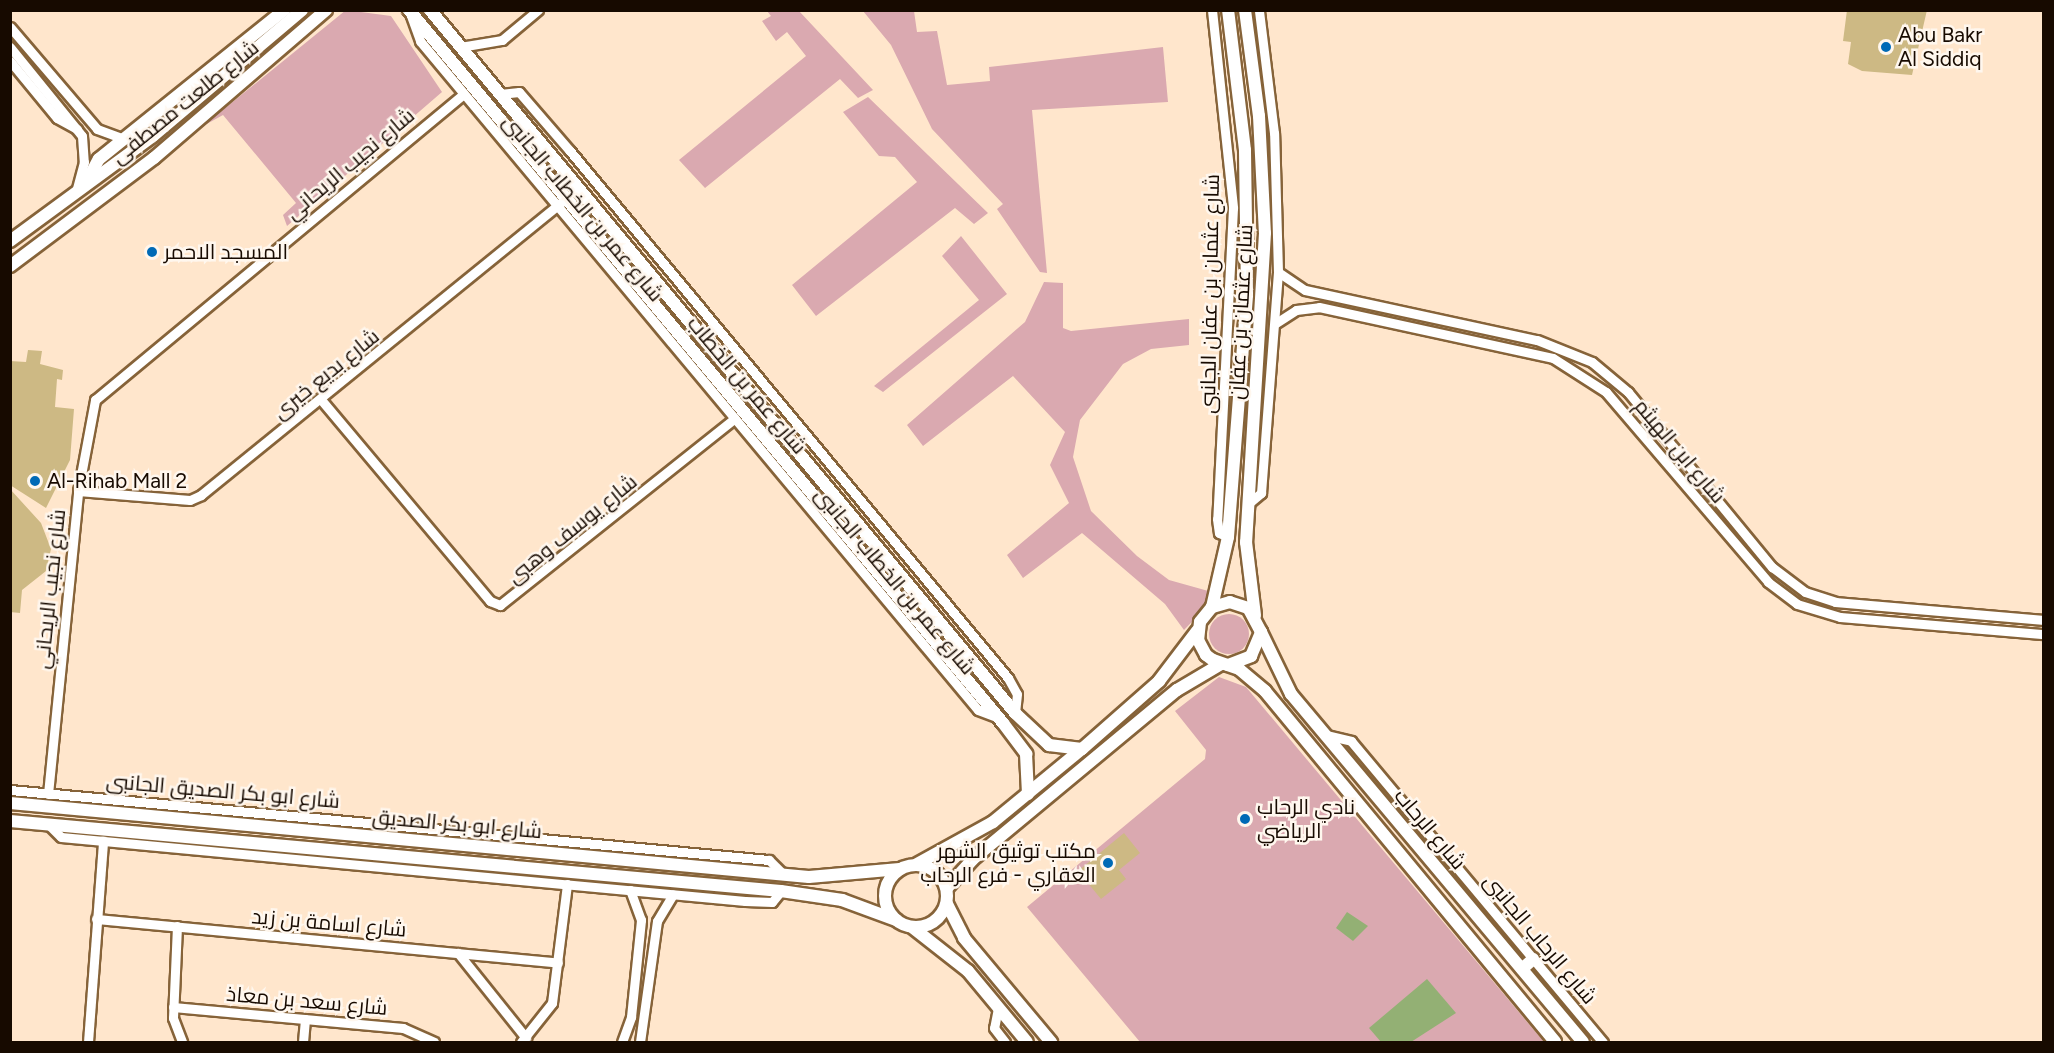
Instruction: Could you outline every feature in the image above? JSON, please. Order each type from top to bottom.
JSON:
[{"type":"street","points":[[81,186],[95,163],[284,10]]},
{"type":"street","name":"شارع طلعت مصطفى","points":[[10,242],[81,186],[153,136],[302,10]]},
{"type":"street","name":"شارع طلعت مصطفى","points":[[10,266],[159,154],[326,10]]},
{"type":"street","name":"شارع عمر بن الخطاب","points":[[430,10],[1015,713],[1049,745],[1082,749]]},
{"type":"street","points":[[460,47],[502,40],[538,10]]},
{"type":"street","name":"شارع عثمان بن عفان الجانبى","points":[[1212,10],[1233,208],[1217,519],[1219,533],[1228,537]]},
{"type":"street","name":"شارع عثمان بن عفان","points":[[1212,607],[1228,537],[1247,295],[1245,150],[1228,10]]},
{"type":"street","name":"شارع عثمان بن عفان","points":[[1245,10],[1261,140],[1265,296],[1246,560],[1255,615]]},
{"type":"street","points":[[1249,503],[1261,493],[1276,323],[1278,272],[1274,133],[1259,10]]},
{"type":"street","name":"شارع عمر بن الخطاب","points":[[409,11],[562,202],[700,360],[999,718],[1026,754],[1028,794]]},
{"type":"street","name":"شارع عمر بن الخطاب الجانبى","points":[[409,11],[420,41],[464,94],[562,202],[735,418],[978,710],[999,718]]},
{"type":"street","points":[[10,27],[97,129],[126,140]]},
{"type":"street","points":[[10,47],[78,129],[84,162],[81,186]]},
{"type":"street","points":[[10,61],[57,118],[78,129]]},
{"type":"street","name":"شارع عمر بن الخطاب الجانبى","points":[[500,94],[519,92],[570,151],[1008,678],[1017,694],[1015,713]]},
{"type":"street","name":"شارع نجيب الريحاني","points":[[48,794],[78,491],[95,400],[464,94]]},
{"type":"street","name":"شارع بديع خيرى","points":[[78,491],[190,500],[323,402],[562,202]]},
{"type":"street","name":"شارع ابن الهيثم","points":[[1278,272],[1316,293],[1526,338],[1579,355],[1628,392],[1704,486],[1780,574],[1815,596],[2043,620]]},
{"type":"street","points":[[1247,295],[1265,296]]},
{"type":"street","name":"شارع ابن الهيثم","points":[[1276,323],[1296,310],[1320,307],[1553,358],[1606,392],[1768,582],[1811,610],[2043,634]]},
{"type":"street","points":[[700,360],[712,350]]},
{"type":"street","name":"شارع يوسف وهبى","points":[[323,402],[490,601],[500,605],[735,418]]},
{"type":"street","points":[[1694,494],[1704,486]]},
{"type":"street","points":[[947,888],[972,860],[1177,690],[1224,664],[1251,656],[1261,632],[1255,615],[1230,602],[1212,607],[1159,681],[1082,749],[1028,794],[974,834],[917,864],[900,869],[886,887],[885,899],[896,920],[912,927],[958,961],[1027,1042]]},
{"type":"street","points":[[1197,631],[1206,655],[1224,664]]},
{"type":"street","name":"شارع الرحاب","points":[[1261,632],[1291,694],[1583,1042]]},
{"type":"street","name":"شارع الرحاب","points":[[1224,664],[1264,691],[1555,1042]]},
{"type":"street","name":"شارع الرحاب الجانبى","points":[[1326,735],[1350,741],[1603,1042]]},
{"type":"street","name":"شارع ابو بكر الصديق الجانبى","points":[[10,790],[769,860],[784,875]]},
{"type":"street","name":"شارع ابو بكر الصديق","points":[[10,803],[784,875],[846,877],[900,869]]},
{"type":"street","name":"شارع ابو بكر الصديق","points":[[10,821],[781,891],[842,900],[896,920]]},
{"type":"street","points":[[225,839],[226,822]]},
{"type":"street","points":[[48,824],[61,837],[767,903],[781,891]]},
{"type":"street","points":[[88,1042],[103,841]]},
{"type":"street","points":[[917,864],[939,874],[947,888],[946,904],[964,938],[1051,1042]]},
{"type":"street","points":[[458,953],[523,1040],[552,1003],[567,884]]},
{"type":"street","points":[[622,1042],[631,1017],[641,920],[630,890]]},
{"type":"street","points":[[640,1042],[657,921],[673,894]]},
{"type":"street","points":[[912,927],[930,924],[946,904]]},
{"type":"street","name":"شارع اسامة بن زيد","points":[[96,919],[558,963]]},
{"type":"street","points":[[177,926],[173,1007],[182,1042]]},
{"type":"street","points":[[1522,969],[1533,959]]},
{"type":"street","name":"شارع سعد بن معاذ","points":[[173,1007],[411,1030],[434,1042]]},
{"type":"street","points":[[998,1008],[994,1028],[1005,1042]]},
{"type":"street","points":[[303,1042],[305,1019]]},
{"type":"shaded area","points":[[346,10],[391,16],[442,92],[287,226],[283,215],[296,203],[223,115],[203,126]]},
{"type":"shaded area","points":[[767,11],[799,11],[873,90],[858,98],[840,79],[705,188],[679,160],[806,56],[787,32],[776,41],[762,21],[771,16]]},
{"type":"shaded area","points":[[863,11],[914,11],[917,32],[937,31],[947,85],[990,81],[989,67],[1163,47],[1168,102],[1032,110],[1047,273],[1040,272],[997,209],[1003,204],[932,129],[891,45]]},
{"type":"shaded area","points":[[868,97],[988,213],[974,224],[955,208],[816,316],[792,285],[917,182],[895,157],[879,156],[843,112]]},
{"type":"shaded area","points":[[961,236],[1007,294],[883,392],[874,386],[979,300],[942,256]]},
{"type":"shaded area","points":[[1044,282],[1063,283],[1063,328],[1071,331],[1189,319],[1189,345],[1151,349],[1123,364],[1080,420],[1073,457],[1091,511],[1137,556],[1169,580],[1219,594],[1184,630],[1165,604],[1082,533],[1023,578],[1007,555],[1069,503],[1050,465],[1065,432],[1013,376],[923,446],[907,425],[1025,322]]},
{"type":"shaded area","points":[[1229,614],[1237,615],[1243,620],[1248,626],[1248,642],[1243,648],[1237,653],[1229,654],[1221,653],[1215,648],[1210,642],[1209,634],[1210,626],[1215,620],[1221,615]]},
{"type":"shaded area","name":"نادي الرحاب الرياضي","points":[[1219,677],[1246,687],[1544,1042],[1140,1042],[1027,907],[1205,759],[1206,750],[1175,711]]},
{"type":"shaded area","points":[[1347,912],[1368,926],[1353,941],[1336,928]]},
{"type":"shaded area","points":[[1427,979],[1456,1013],[1411,1042],[1381,1042],[1369,1028]]},
{"type":"building","name":"Abu Bakr Al Siddiq","points":[[1847,10],[1927,10],[1912,75],[1862,71],[1848,64],[1851,42],[1843,41]]},
{"type":"building","name":"Al-Rihab Mall 2","points":[[28,350],[42,351],[40,364],[63,370],[62,380],[57,379],[55,407],[74,409],[70,460],[46,508],[10,485],[10,361],[26,362]]},
{"type":"building","points":[[10,489],[41,523],[51,549],[46,571],[22,590],[20,613],[10,612]]},
{"type":"building","name":"مكتب توثيق الشهر العقاري - فرع الرحاب","points":[[1124,833],[1140,853],[1119,870],[1126,879],[1101,899],[1078,871]]},
{"type":"place","name":"Abu Bakr Al Siddiq","points":[[1886,47]]},
{"type":"place","name":"المسجد الاحمر","points":[[152,252]]},
{"type":"place","name":"Al-Rihab Mall 2","points":[[35,481]]},
{"type":"place","name":"نادي الرحاب الرياضي","points":[[1245,819]]},
{"type":"place","name":"مكتب توثيق الشهر العقاري - فرع الرحاب","points":[[1108,863]]}]
